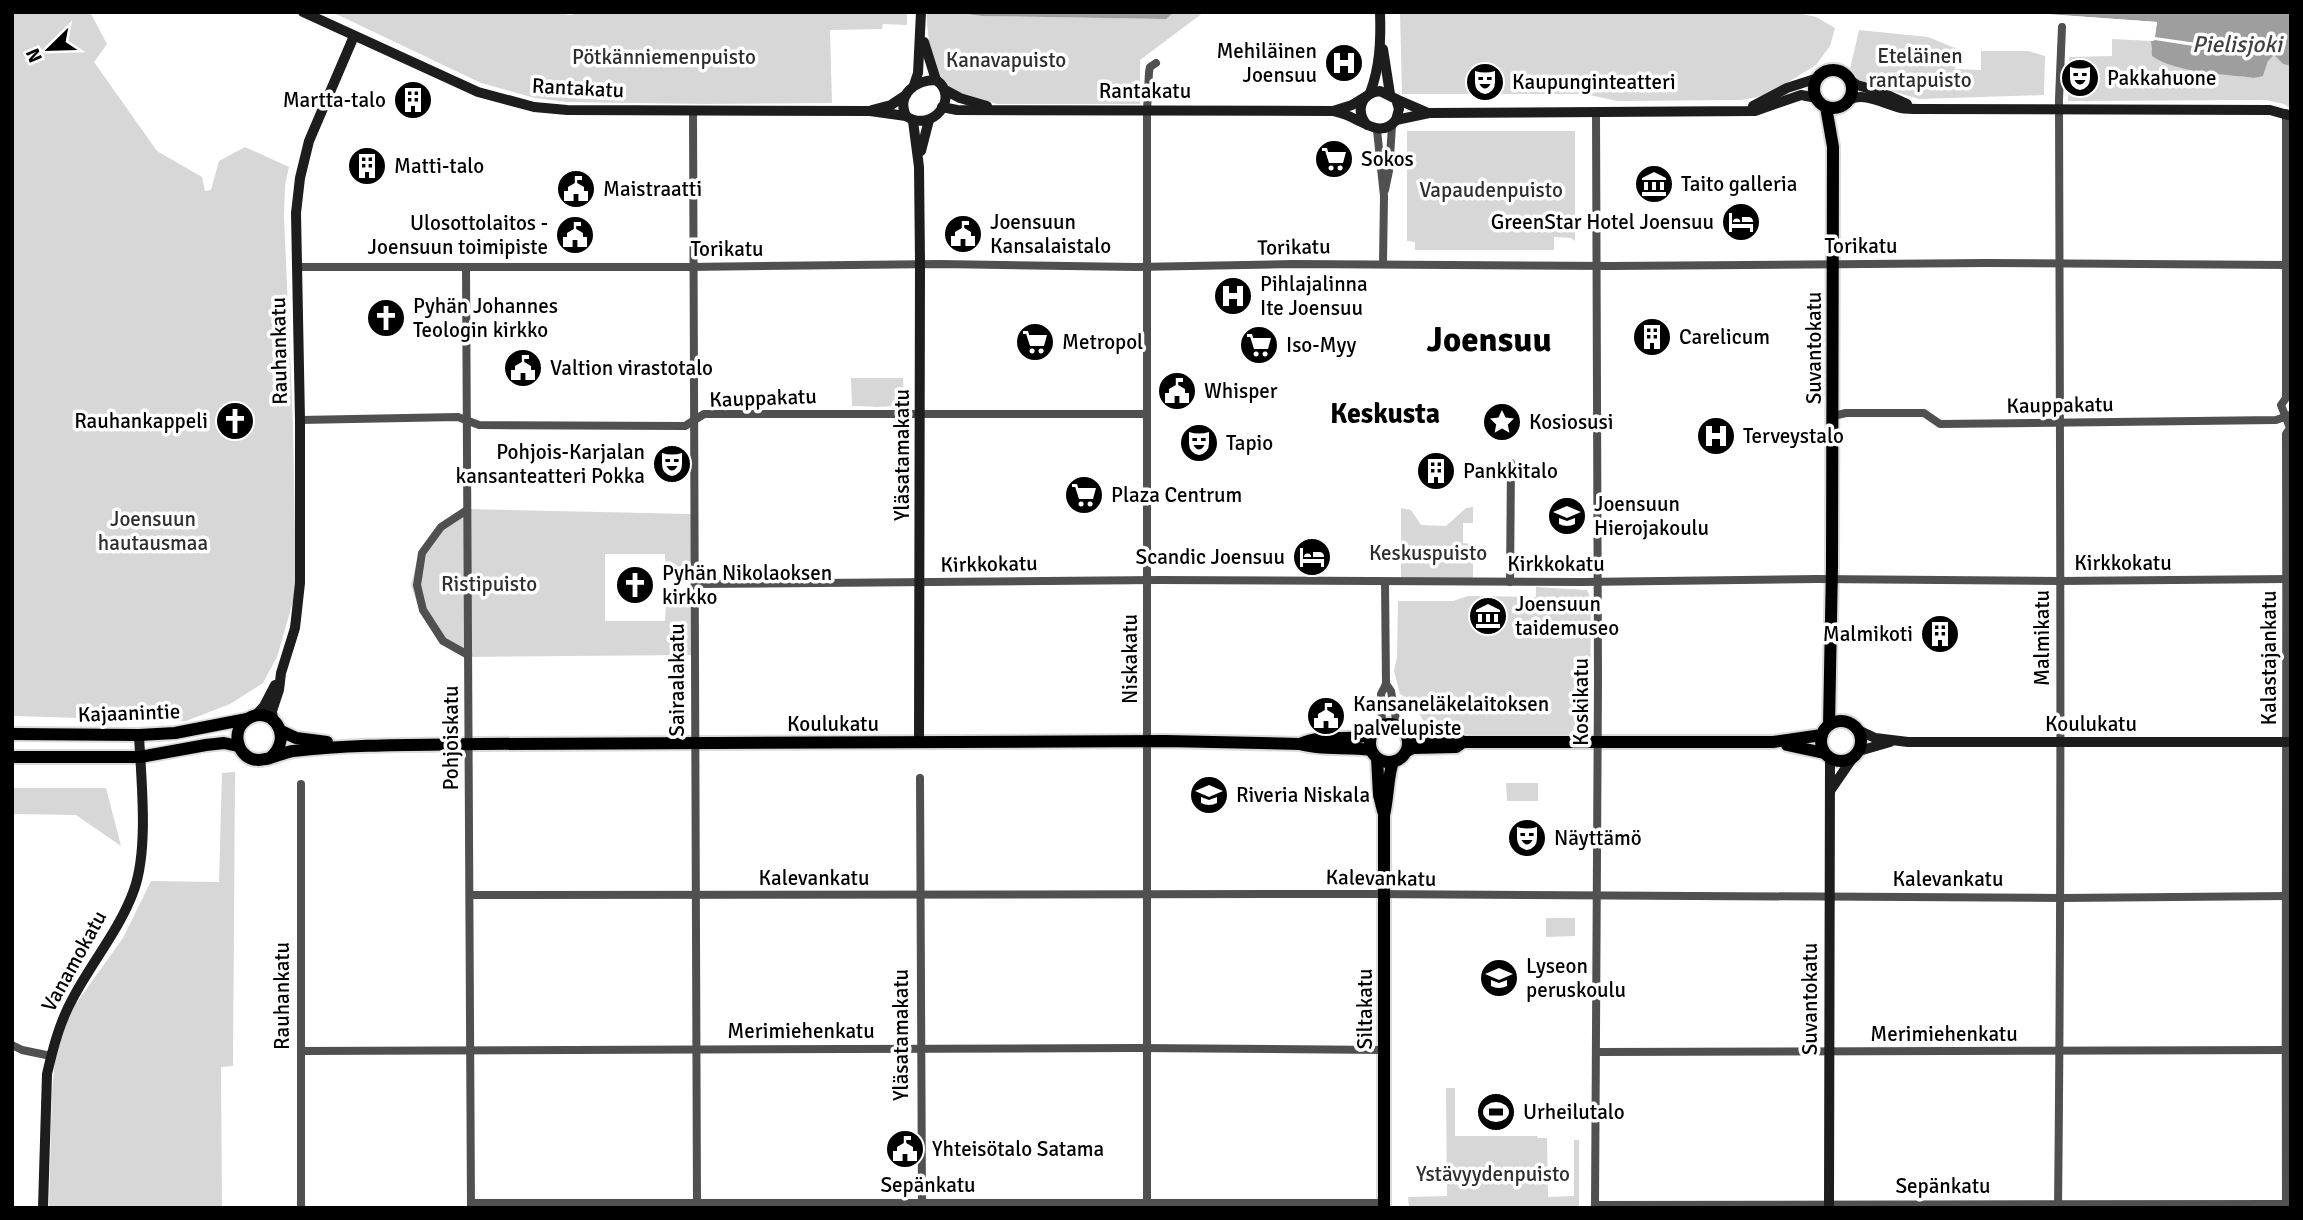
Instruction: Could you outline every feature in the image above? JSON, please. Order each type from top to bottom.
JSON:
[{"type":"main road","name":"Rantakatu","points":[[303,12],[478,92],[534,107],[567,110],[870,111],[909,119]]},
{"type":"main road","points":[[914,85],[918,73],[921,12]]},
{"type":"main road","points":[[1380,12],[1393,97],[1399,109],[1394,123]]},
{"type":"main road","points":[[921,27],[928,59],[946,97],[942,107],[929,120],[909,119],[903,111],[906,95],[920,81],[936,80]]},
{"type":"main road","points":[[1381,32],[1377,76],[1360,111],[1362,119],[1372,128],[1429,113],[1732,112],[1764,109],[1801,95],[1838,108],[1854,97],[1902,108],[1919,109],[2270,110],[2289,115]]},
{"type":"main road","name":"Rauhankatu","points":[[273,719],[272,710],[295,628],[300,583],[296,213],[300,178],[309,141],[354,36]]},
{"type":"main road","points":[[1732,112],[1755,106],[1787,88],[1835,70],[1857,85],[1881,92],[1919,109]]},
{"type":"main road","points":[[1818,78],[1814,92],[1821,103]]},
{"type":"main road","points":[[1846,103],[1852,88],[1850,79]]},
{"type":"main road","name":"Rantakatu","points":[[945,90],[960,98],[1000,110]]},
{"type":"main road","points":[[1368,95],[1380,91],[1429,113]]},
{"type":"main road","name":"Rantakatu","points":[[870,111],[891,105],[906,95]]},
{"type":"main road","name":"Rantakatu","points":[[942,107],[957,110],[1333,111],[1352,105],[1368,95]]},
{"type":"main road","name":"Suvantokatu","points":[[1821,103],[1833,147]]},
{"type":"main road","name":"Suvantokatu","points":[[1825,730],[1832,580],[1833,147],[1839,115],[1846,103]]},
{"type":"main road","name":"Rantakatu","points":[[1333,111],[1372,128]]},
{"type":"main road","name":"Yläsatamakatu","points":[[909,119],[919,167]]},
{"type":"main road","name":"Yläsatamakatu","points":[[919,743],[919,167],[923,136],[929,120]]},
{"type":"main road","name":"Rauhankatu","points":[[251,717],[264,706],[281,673]]},
{"type":"main road","name":"Suvantokatu","points":[[1829,675],[1838,707],[1847,722]]},
{"type":"main road","points":[[264,716],[273,719],[281,731],[281,744],[277,752],[270,758],[261,760],[251,759],[243,754],[239,746],[238,731],[251,717],[264,716]]},
{"type":"main road","name":"Kajaanintie","points":[[12,734],[175,733],[251,717]]},
{"type":"main road","points":[[1464,743],[1458,738],[1420,737],[1382,724],[1372,734],[1374,754],[1385,762],[1393,762],[1413,748],[1456,747],[1464,743],[1773,742],[1825,730],[1837,721],[1847,722],[1858,730],[1861,738],[1856,755],[1830,791]]},
{"type":"main road","points":[[1402,729],[1409,742],[1407,751]]},
{"type":"main road","points":[[1825,730],[1821,744],[1827,756]]},
{"type":"main road","name":"Koulukatu","points":[[1858,730],[1875,738],[1892,741],[2060,744],[2289,742]]},
{"type":"main road","name":"Koulukatu","points":[[281,731],[308,741],[366,746]]},
{"type":"main road","name":"Koulukatu","points":[[1300,744],[1314,738],[1372,734]]},
{"type":"main road","name":"Vanamokatu","points":[[43,1208],[47,1074],[51,1056],[65,1011],[117,926],[135,885],[141,859],[139,735]]},
{"type":"main road","name":"Koulukatu","points":[[270,758],[295,751],[366,746],[468,744],[1147,741],[1300,744],[1314,748],[1351,747],[1374,754]]},
{"type":"main road","name":"Koulukatu","points":[[1856,755],[1892,741]]},
{"type":"main road","points":[[1773,742],[1827,756],[1838,762],[1856,755]]},
{"type":"main road","name":"Kajaanintie","points":[[12,757],[140,757],[224,743],[239,746]]},
{"type":"main road","name":"Siltakatu","points":[[1374,754],[1384,815]]},
{"type":"main road","name":"Suvantokatu","points":[[1827,756],[1830,791],[1829,1206]]},
{"type":"main road","name":"Siltakatu","points":[[1385,1206],[1384,815],[1393,762]]},
{"type":"street","name":"Malmikatu","points":[[2058,1205],[2061,898],[2059,109],[2062,27]]},
{"type":"street","name":"Niskakatu","points":[[1147,1205],[1147,111],[1149,72],[1150,67],[1156,63]]},
{"type":"street","name":"Sairaalakatu","points":[[692,110],[695,267],[697,1205]]},
{"type":"street","name":"Koskikatu","points":[[1595,1206],[1598,743],[1596,112]]},
{"type":"street","name":"Kalastajankatu","points":[[2288,1205],[2289,579],[2286,434],[2290,428],[2288,416],[2281,405],[2286,398],[2289,115]]},
{"type":"street","points":[[1384,196],[1394,123]]},
{"type":"street","points":[[1372,128],[1384,196],[1383,264]]},
{"type":"street","name":"Torikatu","points":[[297,267],[2059,263],[2289,265]]},
{"type":"street","name":"Pohjoiskatu","points":[[466,267],[471,1205]]},
{"type":"street","name":"Kauppakatu","points":[[1833,416],[1846,413],[1924,413],[1940,424],[2276,420],[2288,416]]},
{"type":"street","name":"Kauppakatu","points":[[300,420],[458,417],[479,425],[685,426],[704,414],[1146,414]]},
{"type":"street","points":[[1510,582],[1511,463]]},
{"type":"street","points":[[467,510],[441,527],[422,553],[416,584],[424,610],[443,641],[468,655]]},
{"type":"street","name":"Kirkkokatu","points":[[695,584],[1147,580],[1598,582],[2289,579]]},
{"type":"street","points":[[1382,724],[1381,694],[1385,684],[1384,582]]},
{"type":"street","points":[[1385,684],[1391,691],[1402,729]]},
{"type":"street","name":"Yläsatamakatu","points":[[919,778],[922,1205]]},
{"type":"street","name":"Rauhankatu","points":[[301,784],[301,1208]]},
{"type":"street","name":"Kalevankatu","points":[[471,895],[2061,898],[2289,896]]},
{"type":"street","points":[[12,1045],[51,1056]]},
{"type":"street","name":"Merimiehenkatu","points":[[301,1051],[1384,1049]]},
{"type":"street","name":"Merimiehenkatu","points":[[1596,1052],[2288,1050]]},
{"type":"street","name":"Sepänkatu","points":[[471,1205],[1385,1206]]},
{"type":"street","name":"Sepänkatu","points":[[1595,1206],[2288,1205]]},
{"type":"green space","name":"Joensuun hautausmaa","points":[[12,12],[90,12],[107,44],[94,62],[157,151],[202,177],[205,191],[211,190],[219,161],[245,147],[289,167],[285,185],[284,216],[293,424],[296,591],[277,657],[263,683],[230,704],[186,721],[12,716]]},
{"type":"green space","name":"Pötkänniemenpuisto","points":[[332,12],[546,12],[572,15],[578,12],[907,12],[907,25],[883,24],[882,29],[830,30],[832,103],[568,102],[535,98],[481,83]]},
{"type":"green space","name":"Kanavapuisto","points":[[926,12],[982,16],[1165,19],[1174,12],[1204,12],[1140,60],[1140,104],[997,104],[952,90],[940,77],[930,54]]},
{"type":"green space","points":[[1400,12],[1794,12],[1816,17],[1835,28],[1830,46],[1816,65],[1767,95],[1741,100],[1617,101],[1585,94],[1402,94]]},
{"type":"green space","name":"Eteläinen rantapuisto","points":[[1859,30],[1928,37],[1955,48],[1955,69],[1981,70],[1981,51],[2028,51],[2045,56],[2044,95],[1919,99],[1865,83],[1856,79],[1850,69]]},
{"type":"green space","points":[[2112,39],[2151,41],[2151,50],[2195,70],[2254,78],[2263,75],[2268,61],[2274,55],[2283,64],[2291,66],[2291,109],[2284,104],[2266,100],[2068,101],[2069,57],[2112,56]]},
{"type":"green space","name":"Vapaudenpuisto","points":[[1407,131],[1575,131],[1575,241],[1571,238],[1554,237],[1554,250],[1415,250],[1415,242],[1407,241]]},
{"type":"green space","points":[[851,378],[903,378],[902,401],[887,407],[852,406]]},
{"type":"green space","name":"Keskuspuisto","points":[[1473,507],[1473,523],[1463,523],[1463,543],[1473,544],[1473,581],[1401,580],[1401,508],[1411,510],[1421,525],[1446,526],[1466,508]]},
{"type":"green space","name":"Ristipuisto","points":[[464,509],[691,514],[692,574],[666,573],[665,554],[605,554],[605,621],[665,621],[666,600],[691,600],[691,655],[464,657],[441,643],[420,612],[411,585],[419,553]]},
{"type":"green space","points":[[1536,587],[1587,590],[1591,599],[1590,720],[1586,731],[1572,735],[1431,734],[1412,701],[1400,694],[1394,671],[1397,657],[1398,601],[1453,601],[1468,596],[1536,597]]},
{"type":"green space","points":[[235,772],[233,1066],[221,1067],[222,1208],[49,1208],[55,1060],[70,1012],[123,938],[151,881],[219,882],[222,773]]},
{"type":"green space","points":[[1506,783],[1538,783],[1538,801],[1507,801]]},
{"type":"green space","points":[[12,788],[106,788],[121,846],[76,815],[12,814]]},
{"type":"green space","points":[[1546,918],[1575,918],[1575,936],[1546,937]]},
{"type":"green space","name":"Ystävyydenpuisto","points":[[1446,1088],[1455,1088],[1455,1136],[1547,1138],[1548,1197],[1574,1196],[1574,1140],[1579,1140],[1579,1208],[1409,1208],[1408,1197],[1447,1196]]},
{"type":"water","points":[[951,12],[1174,12],[1166,19],[982,16]]},
{"type":"water","name":"Pielisjoki","points":[[2020,12],[2291,12],[2291,66],[2283,64],[2274,55],[2268,61],[2263,76],[2254,78],[2187,69],[2162,62],[2152,56],[2151,41],[2154,41],[2157,22]]},
{"type":"pier","points":[[2017,12],[2157,22],[2155,37],[2245,50],[2244,54],[2148,41],[2153,25],[2020,16]]},
{"type":"place","name":"Mehiläinen Joensuu","points":[[1344,63]]},
{"type":"place","name":"Pakkahuone","points":[[2080,78]]},
{"type":"place","name":"Kaupunginteatteri","points":[[1485,82]]},
{"type":"place","name":"Martta-talo","points":[[413,100]]},
{"type":"place","name":"Sokos","points":[[1334,159]]},
{"type":"place","name":"Matti-talo","points":[[367,166]]},
{"type":"place","name":"Taito galleria","points":[[1654,184]]},
{"type":"place","name":"Maistraatti","points":[[576,189]]},
{"type":"place","name":"GreenStar Hotel Joensuu","points":[[1741,222]]},
{"type":"place","name":"Joensuun Kansalaistalo","points":[[963,234]]},
{"type":"place","name":"Ulosottolaitos - Joensuun toimipiste","points":[[575,235]]},
{"type":"place","name":"Pihlajalinna Ite Joensuu","points":[[1233,296]]},
{"type":"place","name":"Pyhän Johannes Teologin kirkko","points":[[386,318]]},
{"type":"place","name":"Carelicum","points":[[1652,337]]},
{"type":"place","name":"Metropol","points":[[1035,342]]},
{"type":"place","name":"Iso-Myy","points":[[1259,345]]},
{"type":"place","name":"Valtion virastotalo","points":[[523,368]]},
{"type":"place","name":"Whisper","points":[[1177,391]]},
{"type":"place","name":"Rauhankappeli","points":[[235,421]]},
{"type":"place","name":"Kosiosusi","points":[[1502,422]]},
{"type":"place","name":"Terveystalo","points":[[1716,436]]},
{"type":"place","name":"Tapio","points":[[1199,443]]},
{"type":"place","name":"Pohjois-Karjalan kansanteatteri Pokka","points":[[672,464]]},
{"type":"place","name":"Pankkitalo","points":[[1436,471]]},
{"type":"place","name":"Plaza Centrum","points":[[1084,495]]},
{"type":"place","name":"Joensuun Hierojakoulu","points":[[1567,516]]},
{"type":"place","name":"Scandic Joensuu","points":[[1312,557]]},
{"type":"place","name":"Pyhän Nikolaoksen kirkko","points":[[635,585]]},
{"type":"place","name":"Joensuun taidemuseo","points":[[1488,616]]},
{"type":"place","name":"Malmikoti","points":[[1940,634]]},
{"type":"place","name":"Kansaneläkelaitoksen palvelupiste","points":[[1326,716]]},
{"type":"place","name":"Riveria Niskala","points":[[1209,795]]},
{"type":"place","name":"Näyttämö","points":[[1527,838]]},
{"type":"place","name":"Lyseon peruskoulu","points":[[1499,978]]},
{"type":"place","name":"Urheilutalo","points":[[1496,1112]]},
{"type":"place","name":"Yhteisötalo Satama","points":[[905,1149]]},
{"type":"district","name":"Joensuu","points":[[1489,339]]},
{"type":"district","name":"Keskusta","points":[[1385,414]]}]
